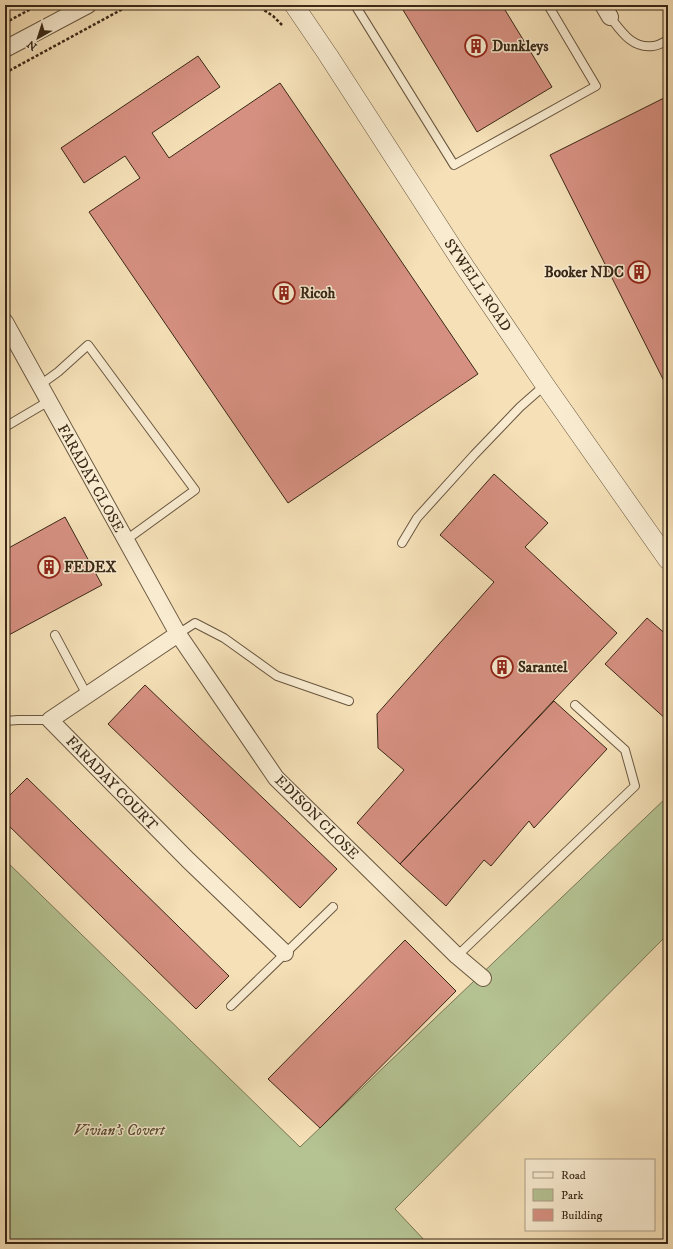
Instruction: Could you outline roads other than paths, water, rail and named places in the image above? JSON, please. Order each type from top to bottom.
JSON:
[{"type":"street","points":[[5,49],[88,5]]},
{"type":"street","name":"SYWELL ROAD","points":[[294,5],[465,267],[545,385],[668,560]]},
{"type":"street","name":"FARADAY CLOSE","points":[[5,322],[178,634]]},
{"type":"street","points":[[50,720],[178,634]]},
{"type":"street","name":"EDISON CLOSE","points":[[178,634],[276,778],[457,956],[483,978]]},
{"type":"street","name":"FARADAY COURT","points":[[50,720],[188,860],[285,953]]},
{"type":"lane","points":[[355,5],[454,166],[596,86],[548,5]]},
{"type":"lane","points":[[606,11],[627,38],[642,46],[654,46],[668,40]]},
{"type":"lane","points":[[40,385],[58,372],[88,345],[195,490],[126,540]]},
{"type":"lane","points":[[402,543],[417,518],[520,407],[545,385]]},
{"type":"lane","points":[[5,427],[49,401]]},
{"type":"lane","points":[[178,634],[195,623],[224,638],[277,676],[350,701]]},
{"type":"lane","points":[[55,635],[87,695]]},
{"type":"lane","points":[[457,956],[635,786],[625,750],[575,705]]},
{"type":"lane","points":[[5,720],[50,720]]},
{"type":"lane","points":[[231,1006],[333,906]]},
{"type":"place","name":"Dunkleys","points":[[476,46]]},
{"type":"place","name":"Booker NDC","points":[[639,272]]},
{"type":"place","name":"Ricoh","points":[[284,293]]},
{"type":"place","name":"FEDEX","points":[[49,567]]},
{"type":"place","name":"Sarantel","points":[[502,667]]},
{"type":"park label","name":"Vivian's Covert","points":[[119,1130]]}]
